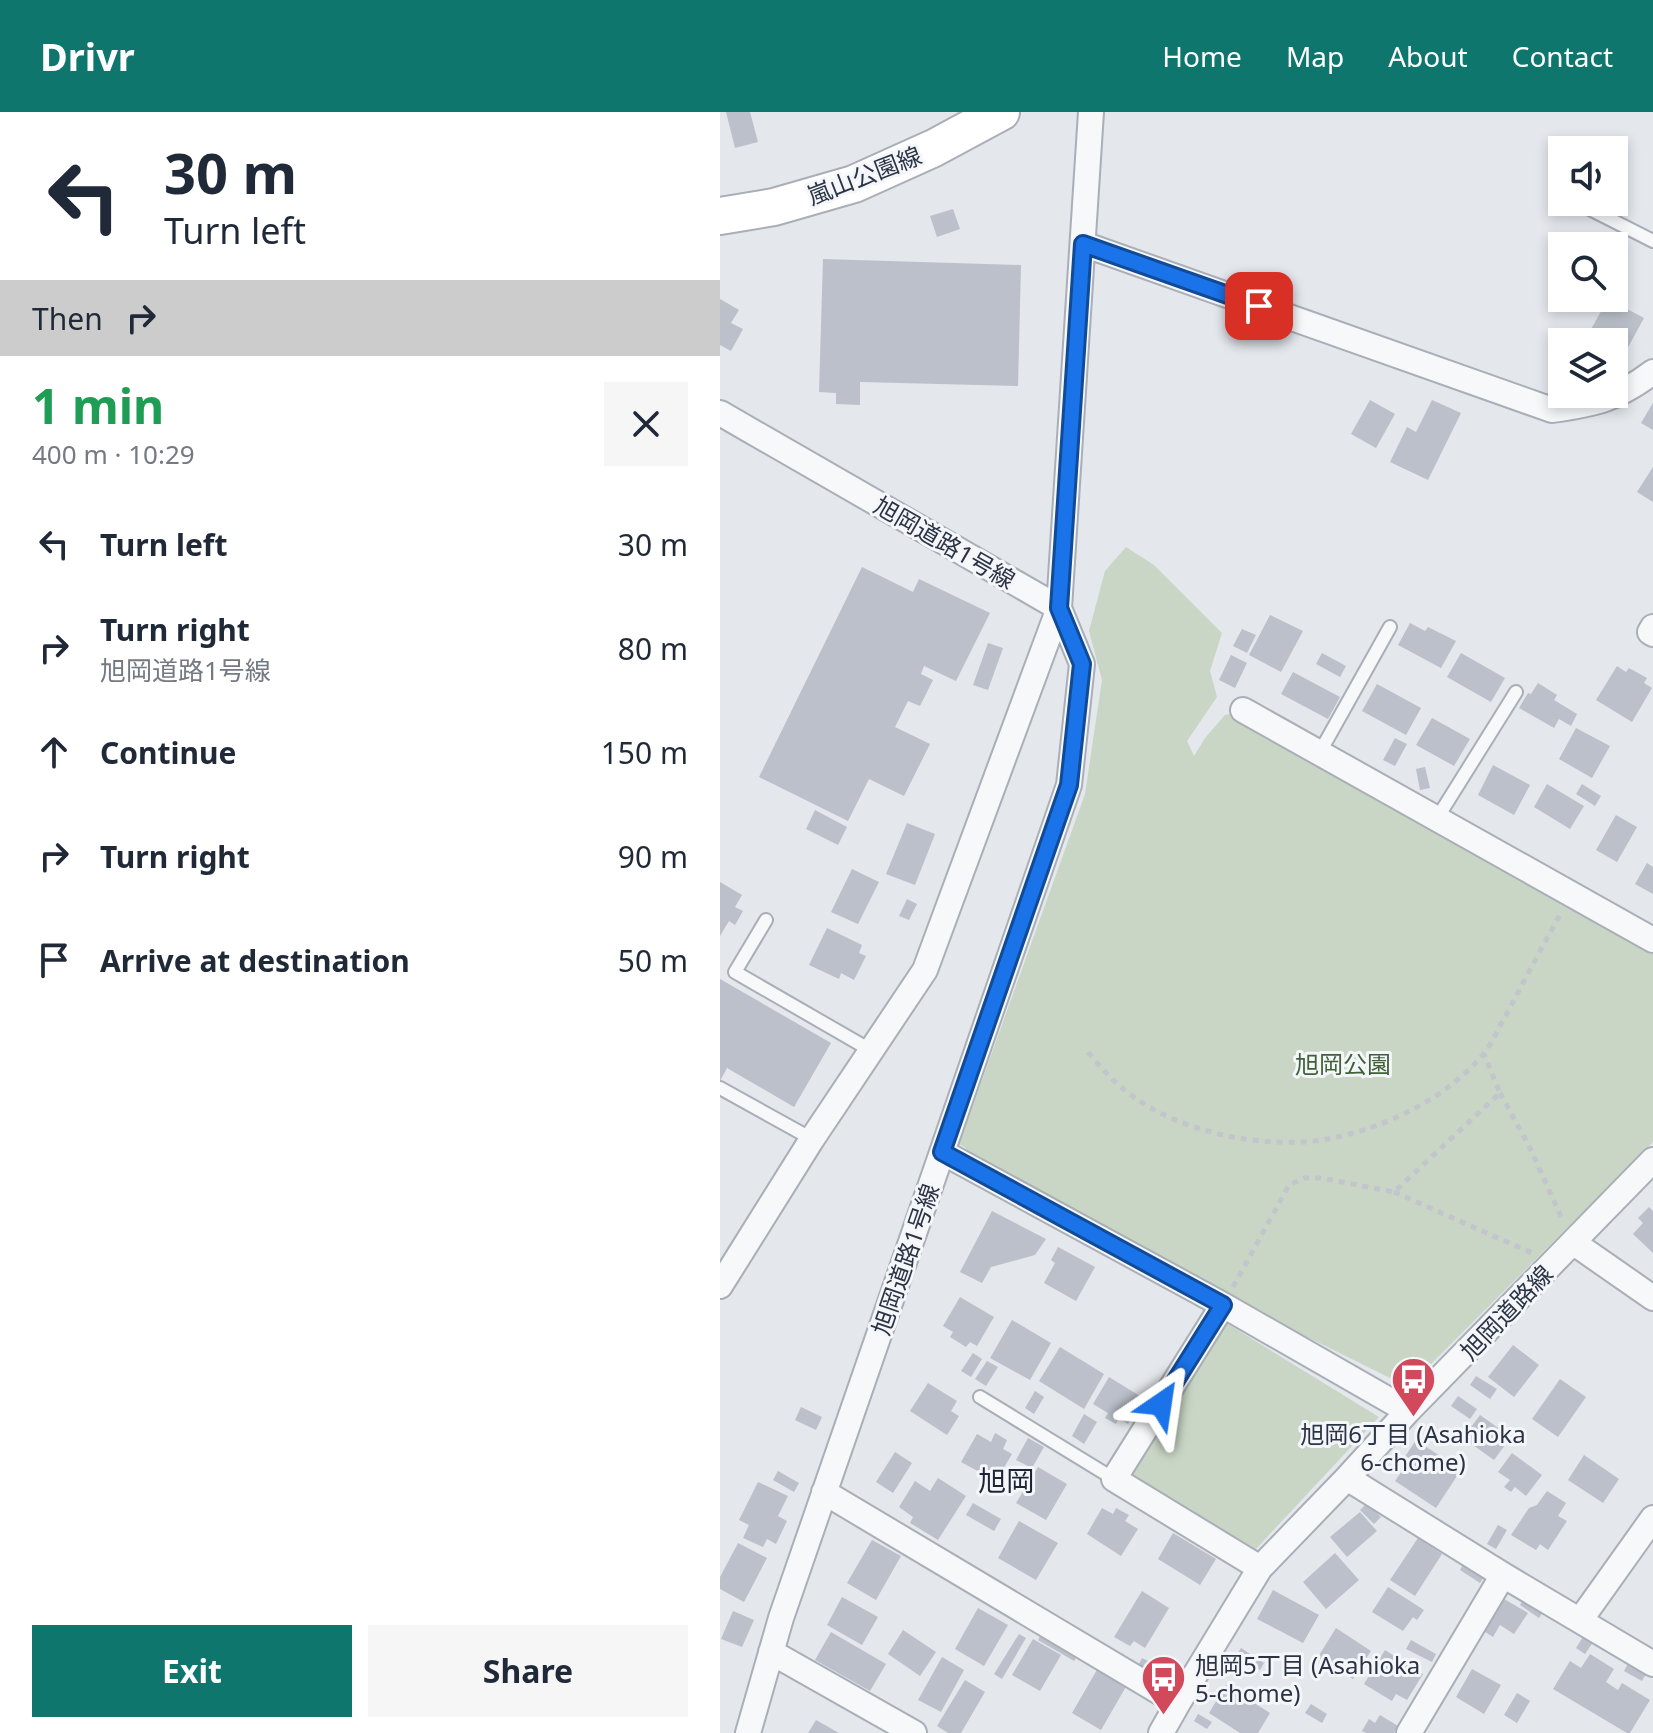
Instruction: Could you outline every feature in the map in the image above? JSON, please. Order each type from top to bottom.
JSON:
[{"type":"main road","name":"嵐山公園線","points":[[720,216],[774,207],[854,184],[934,148],[1001,112]]},
{"type":"street","points":[[720,1286],[812,1139],[925,970],[1059,608],[1091,112]]},
{"type":"street","points":[[1083,244],[1552,410],[1595,404],[1631,389],[1653,372]]},
{"type":"street","name":"旭岡道路1号線","points":[[720,413],[1059,608],[1082,664],[1069,785],[781,1618],[748,1733]]},
{"type":"street","points":[[1653,627],[1650,632],[1653,634]]},
{"type":"street","points":[[1243,710],[1653,940]]},
{"type":"street","points":[[942,1152],[1223,1305],[1408,1411]]},
{"type":"street","name":"旭岡道路線","points":[[1161,1733],[1260,1568],[1653,1160]]},
{"type":"street","points":[[1574,1243],[1653,1298]]},
{"type":"street","points":[[1223,1305],[1114,1479],[1260,1568]]},
{"type":"street","points":[[1347,1478],[1653,1664]]},
{"type":"street","points":[[824,1492],[1178,1703]]},
{"type":"street","points":[[1581,1619],[1653,1518]]},
{"type":"street","points":[[1409,1733],[1503,1575]]},
{"type":"street","points":[[771,1652],[914,1733]]},
{"type":"lane","points":[[1604,216],[1653,241]]},
{"type":"lane","points":[[1320,752],[1390,627]]},
{"type":"lane","points":[[1436,820],[1516,692]]},
{"type":"lane","points":[[766,920],[735,972],[872,1051]]},
{"type":"lane","points":[[720,1088],[812,1139]]},
{"type":"lane","points":[[980,1397],[1114,1479]]},
{"type":"path","points":[[1088,1052],[1107,1075],[1156,1111],[1201,1130],[1222,1135],[1278,1141],[1328,1139],[1390,1119],[1438,1095],[1484,1054],[1572,895]]},
{"type":"path","points":[[1484,1054],[1574,1243]]},
{"type":"path","points":[[1394,1192],[1500,1093]]},
{"type":"path","points":[[1223,1305],[1289,1185],[1304,1178],[1321,1178],[1394,1192],[1554,1263]]},
{"type":"green space","name":"旭岡公園","points":[[1126,547],[1154,565],[1222,633],[1210,671],[1217,697],[1187,741],[1194,756],[1225,715],[1250,709],[1653,939],[1653,1142],[1408,1387],[1227,1297],[965,1152],[966,1148],[959,1144],[1085,794],[1102,680],[1089,631],[1105,571]]},
{"type":"green space","points":[[1223,1321],[1379,1417],[1256,1549],[1128,1476]]},
{"type":"building","points":[[726,112],[750,112],[758,142],[735,148]]},
{"type":"building","points":[[953,209],[960,229],[937,237],[930,216]]},
{"type":"building","points":[[823,259],[1021,265],[1018,386],[860,382],[860,405],[836,404],[836,393],[819,392]]},
{"type":"building","points":[[720,299],[739,310],[731,323],[743,329],[731,351],[720,345]]},
{"type":"building","points":[[1628,310],[1644,318],[1628,347],[1628,328],[1592,328],[1601,312],[1628,312]]},
{"type":"building","points":[[1370,400],[1395,414],[1376,448],[1351,434]]},
{"type":"building","points":[[1432,400],[1461,413],[1428,480],[1390,462],[1407,427],[1416,432]]},
{"type":"building","points":[[1653,403],[1653,430],[1641,423]]},
{"type":"building","points":[[1653,467],[1653,502],[1637,492]]},
{"type":"building","points":[[862,567],[913,592],[919,579],[990,613],[956,681],[924,666],[921,674],[933,680],[920,706],[908,701],[895,727],[930,744],[904,796],[869,779],[848,821],[759,777]]},
{"type":"building","points":[[1270,615],[1303,631],[1281,672],[1249,655]]},
{"type":"building","points":[[1410,623],[1425,631],[1428,627],[1456,641],[1441,668],[1398,645]]},
{"type":"building","points":[[1242,629],[1256,635],[1247,653],[1233,646]]},
{"type":"building","points":[[988,643],[1003,648],[988,690],[973,685]]},
{"type":"building","points":[[1322,653],[1346,666],[1340,677],[1316,664]]},
{"type":"building","points":[[1461,653],[1505,678],[1491,702],[1447,677]]},
{"type":"building","points":[[1231,655],[1247,663],[1235,688],[1219,680]]},
{"type":"building","points":[[1617,666],[1626,672],[1629,668],[1647,678],[1644,683],[1652,688],[1632,722],[1596,700]]},
{"type":"building","points":[[1293,672],[1340,697],[1328,719],[1281,694]]},
{"type":"building","points":[[1538,683],[1557,695],[1554,700],[1577,714],[1571,726],[1559,719],[1554,728],[1519,708]]},
{"type":"building","points":[[1377,684],[1421,708],[1406,735],[1362,711]]},
{"type":"building","points":[[1432,718],[1470,739],[1454,766],[1416,745]]},
{"type":"building","points":[[1576,728],[1610,746],[1592,778],[1559,759]]},
{"type":"building","points":[[1395,738],[1407,744],[1395,766],[1383,760]]},
{"type":"building","points":[[1493,765],[1530,785],[1514,815],[1478,795]]},
{"type":"building","points":[[1425,767],[1430,788],[1420,790],[1416,769]]},
{"type":"building","points":[[1547,784],[1584,806],[1570,829],[1534,807]]},
{"type":"building","points":[[1582,784],[1601,796],[1595,806],[1576,794]]},
{"type":"building","points":[[815,810],[847,827],[838,845],[806,829]]},
{"type":"building","points":[[1616,815],[1637,827],[1617,862],[1596,850]]},
{"type":"building","points":[[907,823],[935,834],[915,885],[886,874]]},
{"type":"building","points":[[1647,863],[1653,867],[1653,894],[1635,884]]},
{"type":"building","points":[[852,869],[879,882],[858,924],[831,912]]},
{"type":"building","points":[[720,882],[742,895],[735,907],[743,911],[735,925],[729,921],[720,936]]},
{"type":"building","points":[[907,899],[917,904],[909,920],[899,916]]},
{"type":"building","points":[[827,928],[862,945],[859,953],[866,956],[854,980],[841,973],[839,979],[809,965]]},
{"type":"building","points":[[720,979],[831,1043],[794,1107],[727,1068],[720,1081]]},
{"type":"building","points":[[1649,1207],[1653,1211],[1653,1253],[1633,1234],[1643,1223],[1638,1218]]},
{"type":"building","points":[[992,1211],[1046,1239],[1035,1255],[991,1267],[982,1283],[960,1272]]},
{"type":"building","points":[[1058,1247],[1095,1267],[1076,1301],[1044,1283],[1055,1263],[1051,1260]]},
{"type":"building","points":[[960,1297],[994,1317],[977,1346],[970,1342],[966,1347],[950,1337],[953,1332],[943,1326]]},
{"type":"building","points":[[1012,1320],[1051,1343],[1030,1380],[990,1358]]},
{"type":"building","points":[[1513,1345],[1539,1365],[1514,1397],[1488,1377]]},
{"type":"building","points":[[1060,1347],[1104,1374],[1084,1409],[1039,1381]]},
{"type":"building","points":[[973,1353],[982,1359],[971,1377],[961,1371]]},
{"type":"building","points":[[987,1361],[998,1367],[986,1386],[975,1379]]},
{"type":"building","points":[[1476,1376],[1497,1389],[1490,1399],[1470,1385]]},
{"type":"building","points":[[1109,1377],[1143,1398],[1128,1424],[1119,1418],[1116,1424],[1105,1418],[1108,1413],[1093,1404]]},
{"type":"building","points":[[1560,1379],[1586,1397],[1558,1437],[1532,1419]]},
{"type":"building","points":[[928,1383],[957,1401],[951,1411],[959,1416],[947,1435],[910,1411]]},
{"type":"building","points":[[1035,1391],[1044,1397],[1034,1414],[1025,1408]]},
{"type":"building","points":[[1458,1396],[1477,1409],[1470,1419],[1451,1406]]},
{"type":"building","points":[[801,1407],[822,1417],[816,1430],[795,1420]]},
{"type":"building","points":[[1084,1414],[1097,1422],[1084,1444],[1072,1436]]},
{"type":"building","points":[[1480,1415],[1511,1437],[1494,1460],[1463,1438]]},
{"type":"building","points":[[995,1433],[1007,1440],[1003,1449],[1012,1454],[996,1481],[961,1462],[977,1434],[991,1442]]},
{"type":"building","points":[[1028,1438],[1044,1447],[1032,1468],[1016,1460]]},
{"type":"building","points":[[1416,1440],[1461,1470],[1436,1508],[1395,1481],[1409,1461],[1404,1458]]},
{"type":"building","points":[[895,1452],[912,1463],[893,1493],[876,1482]]},
{"type":"building","points":[[1512,1453],[1542,1475],[1526,1496],[1515,1487],[1511,1492],[1504,1487],[1510,1480],[1498,1472]]},
{"type":"building","points":[[1584,1455],[1619,1479],[1603,1503],[1568,1480]]},
{"type":"building","points":[[1038,1467],[1067,1484],[1046,1520],[1016,1503]]},
{"type":"building","points":[[778,1471],[799,1483],[794,1492],[773,1480]]},
{"type":"building","points":[[938,1478],[966,1496],[938,1540],[910,1523],[913,1517],[899,1507],[915,1481],[930,1491]]},
{"type":"building","points":[[758,1482],[788,1496],[778,1516],[787,1521],[776,1544],[767,1539],[763,1547],[743,1538],[749,1525],[739,1520]]},
{"type":"building","points":[[1547,1491],[1566,1503],[1558,1516],[1567,1521],[1548,1550],[1540,1544],[1536,1550],[1511,1535],[1529,1508],[1537,1505]]},
{"type":"building","points":[[973,1503],[1001,1519],[994,1531],[966,1515]]},
{"type":"building","points":[[1367,1503],[1381,1517],[1374,1524],[1360,1510]]},
{"type":"building","points":[[1102,1508],[1113,1514],[1116,1508],[1129,1515],[1125,1521],[1138,1529],[1121,1556],[1087,1534]]},
{"type":"building","points":[[1360,1512],[1377,1531],[1347,1557],[1330,1537]]},
{"type":"building","points":[[1019,1521],[1058,1543],[1036,1580],[998,1558]]},
{"type":"building","points":[[1498,1525],[1507,1530],[1496,1549],[1487,1544]]},
{"type":"building","points":[[1173,1533],[1216,1559],[1200,1585],[1158,1559]]},
{"type":"building","points":[[1418,1538],[1442,1554],[1415,1596],[1390,1580]]},
{"type":"building","points":[[872,1540],[901,1556],[876,1600],[847,1583]]},
{"type":"building","points":[[738,1543],[767,1558],[744,1602],[720,1589],[720,1577]]},
{"type":"building","points":[[1335,1553],[1359,1580],[1326,1609],[1303,1582]]},
{"type":"building","points":[[1466,1560],[1487,1572],[1480,1583],[1460,1570]]},
{"type":"building","points":[[1388,1587],[1424,1610],[1417,1620],[1413,1617],[1403,1631],[1372,1612]]},
{"type":"building","points":[[1273,1590],[1319,1615],[1303,1643],[1257,1619]]},
{"type":"building","points":[[1142,1591],[1169,1608],[1145,1648],[1134,1641],[1130,1646],[1114,1637]]},
{"type":"building","points":[[1499,1596],[1528,1613],[1514,1634],[1500,1625],[1493,1637],[1479,1628]]},
{"type":"building","points":[[1526,1596],[1546,1608],[1539,1618],[1520,1605]]},
{"type":"building","points":[[842,1597],[878,1617],[862,1645],[827,1625]]},
{"type":"building","points":[[978,1608],[1008,1625],[984,1666],[955,1649]]},
{"type":"building","points":[[733,1611],[754,1620],[742,1647],[721,1639]]},
{"type":"building","points":[[1336,1628],[1371,1651],[1353,1679],[1318,1657]]},
{"type":"building","points":[[903,1630],[936,1652],[920,1676],[888,1654]]},
{"type":"building","points":[[1043,1631],[1080,1651],[1074,1661],[1038,1640]]},
{"type":"building","points":[[831,1632],[886,1664],[870,1691],[815,1660]]},
{"type":"building","points":[[1586,1632],[1596,1638],[1585,1654],[1576,1648]]},
{"type":"building","points":[[1019,1634],[1026,1638],[1002,1679],[994,1674]]},
{"type":"building","points":[[1033,1639],[1061,1655],[1040,1691],[1012,1675]]},
{"type":"building","points":[[1411,1640],[1436,1654],[1432,1662],[1406,1649]]},
{"type":"building","points":[[1241,1648],[1264,1663],[1260,1670],[1236,1656]]},
{"type":"building","points":[[1385,1650],[1423,1674],[1407,1700],[1396,1694],[1392,1701],[1364,1684]]},
{"type":"building","points":[[1590,1654],[1614,1669],[1606,1682],[1618,1690],[1622,1683],[1650,1700],[1630,1733],[1553,1689],[1570,1661],[1581,1668]]},
{"type":"building","points":[[942,1657],[964,1670],[941,1712],[918,1700]]},
{"type":"building","points":[[1142,1658],[1165,1669],[1159,1680],[1137,1668]]},
{"type":"building","points":[[1631,1658],[1649,1669],[1642,1681],[1624,1671]]},
{"type":"building","points":[[1098,1668],[1127,1685],[1101,1730],[1072,1713]]},
{"type":"building","points":[[1472,1669],[1501,1685],[1484,1714],[1456,1697]]},
{"type":"building","points":[[965,1680],[985,1692],[961,1733],[948,1733],[937,1726]]},
{"type":"building","points":[[1226,1685],[1270,1713],[1258,1733],[1240,1733],[1209,1713]]},
{"type":"building","points":[[1517,1693],[1530,1701],[1517,1723],[1504,1715]]},
{"type":"building","points":[[1311,1704],[1327,1714],[1322,1723],[1305,1713]]},
{"type":"building","points":[[1198,1714],[1212,1722],[1207,1729],[1194,1721]]},
{"type":"building","points":[[1380,1715],[1398,1726],[1394,1733],[1362,1731],[1369,1719],[1375,1723]]},
{"type":"building","points":[[816,1720],[839,1733],[808,1733]]},
{"type":"place","name":"旭岡6丁目 (Asahioka 6-chome)","points":[[1413,1418]]},
{"type":"place","name":"旭岡5丁目 (Asahioka 5-chome)","points":[[1164,1717]]},
{"type":"district","name":"旭岡","points":[[1006,1480]]},
{"type":"route","points":[[1161,1404],[1223,1305],[942,1152],[1069,785],[1082,664],[1059,608],[1083,244],[1259,306]]}]
